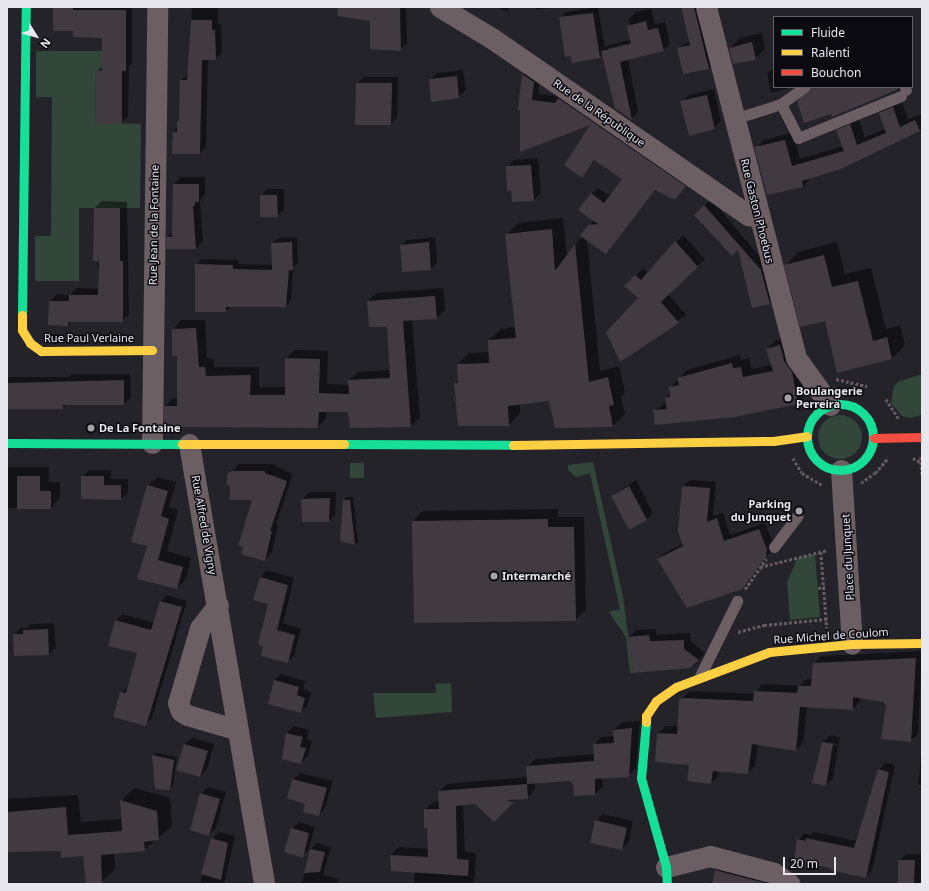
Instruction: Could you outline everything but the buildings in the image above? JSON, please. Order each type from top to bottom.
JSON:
[{"type":"street","name":"Rue Paul Verlaine","points":[[26,7],[22,330],[30,343],[41,351],[152,350]]},
{"type":"street","name":"Rue Jean de la Fontaine","points":[[152,443],[157,7]]},
{"type":"street","name":"Rue de la République","points":[[440,7],[493,39],[748,215],[758,217]]},
{"type":"street","name":"Rue Gaston Phoebus","points":[[706,7],[758,217],[796,358],[830,405]]},
{"type":"street","points":[[848,404],[857,408],[870,420],[874,438],[867,457],[850,468],[841,470],[830,468],[813,456],[807,436],[814,417],[830,405],[848,404]]},
{"type":"street","points":[[7,443],[540,445],[773,441],[807,436]]},
{"type":"street","points":[[874,438],[922,437]]},
{"type":"street","name":"Rue Alfred de Vigny","points":[[189,444],[218,605],[235,728],[264,884]]},
{"type":"street","name":"Place du Junquet","points":[[841,470],[852,644]]},
{"type":"street","points":[[218,605],[200,628],[178,702],[181,711],[187,715],[235,728]]},
{"type":"street","name":"Rue Michel de Coulom","points":[[667,875],[641,778],[646,716],[656,701],[676,687],[769,652],[852,644],[922,643]]},
{"type":"street","points":[[667,875],[710,856],[774,873],[790,884]]},
{"type":"lane","points":[[734,119],[781,104],[803,88]]},
{"type":"lane","points":[[781,104],[798,138],[904,91]]},
{"type":"lane","points":[[774,547],[797,516]]},
{"type":"lane","points":[[699,679],[737,601]]},
{"type":"path","points":[[836,379],[867,386]]},
{"type":"path","points":[[886,398],[901,421]]},
{"type":"path","points":[[858,485],[878,470],[890,454]]},
{"type":"path","points":[[921,457],[922,474]]},
{"type":"path","points":[[737,601],[774,547]]},
{"type":"path","points":[[760,567],[837,548]]},
{"type":"path","points":[[822,552],[827,629],[834,628]]},
{"type":"path","points":[[718,638],[764,625],[827,619]]},
{"type":"green space","points":[[36,51],[102,51],[102,71],[96,71],[95,123],[141,124],[140,208],[79,208],[79,281],[35,281],[35,236],[51,236],[52,97],[36,97]]},
{"type":"green space","points":[[922,374],[922,415],[911,418],[902,416],[891,403],[894,386],[898,382]]},
{"type":"green space","points":[[840,415],[852,419],[858,425],[862,437],[858,449],[852,455],[840,459],[828,455],[822,449],[818,437],[822,425],[828,419]]},
{"type":"green space","points":[[593,462],[623,597],[633,673],[630,673],[626,637],[609,612],[620,609],[590,473],[576,477],[568,470],[568,465]]},
{"type":"green space","points":[[350,463],[364,463],[364,478],[350,478]]},
{"type":"green space","points":[[815,554],[820,617],[790,620],[787,582],[797,559]]},
{"type":"green space","points":[[451,683],[452,712],[376,718],[373,693],[436,693],[435,684]]},
{"type":"traffic: fast","points":[[22,315],[26,7]]},
{"type":"traffic: fast","points":[[840,404],[853,407],[863,414],[870,424],[873,437],[870,450],[863,460],[853,467],[840,470],[827,467],[817,460],[810,450],[807,437],[810,424],[817,414],[827,407],[840,404]]},
{"type":"traffic: fast","points":[[7,443],[182,444]]},
{"type":"traffic: fast","points":[[344,444],[513,445]]},
{"type":"traffic: fast","points":[[646,722],[641,778],[666,867],[667,884]]},
{"type":"traffic: slow","points":[[22,315],[22,330],[30,343],[41,351],[152,350]]},
{"type":"traffic: slow","points":[[513,445],[773,441],[807,436]]},
{"type":"traffic: slow","points":[[182,444],[344,444]]},
{"type":"traffic: slow","points":[[646,722],[646,716],[656,701],[676,687],[769,652],[852,644],[922,643]]},
{"type":"traffic: jam","points":[[874,438],[922,437]]},
{"type":"place","name":"Boulangerie Perreira","points":[[788,398]]},
{"type":"place","name":"De La Fontaine","points":[[91,428]]},
{"type":"place","name":"Parking du Junquet","points":[[799,511]]},
{"type":"place","name":"Intermarché","points":[[494,576]]}]
